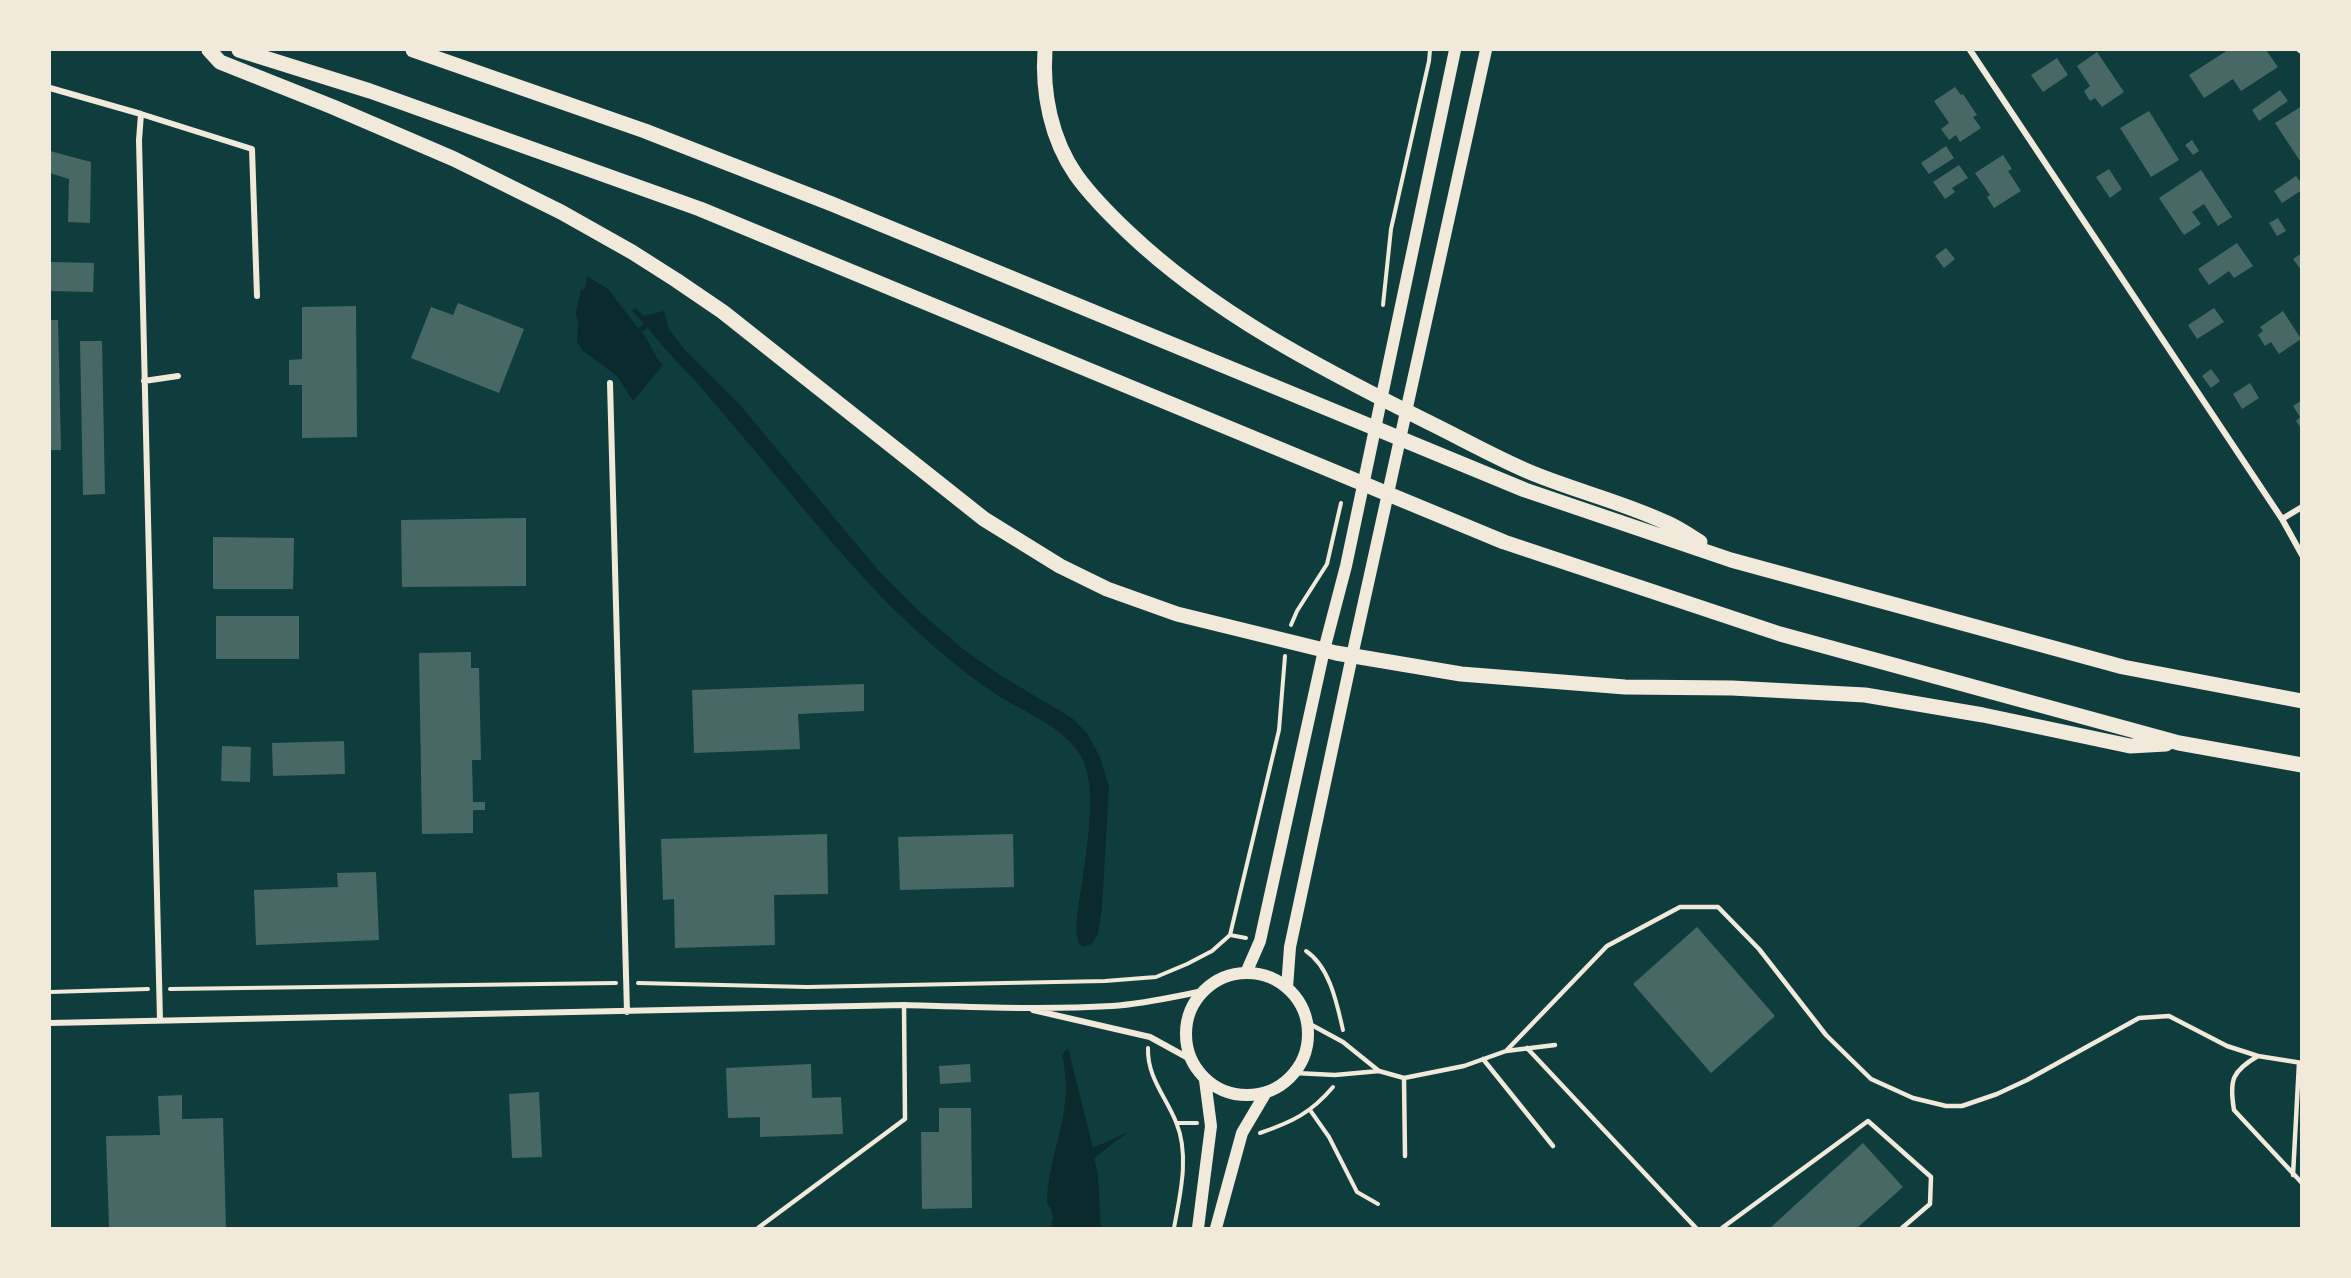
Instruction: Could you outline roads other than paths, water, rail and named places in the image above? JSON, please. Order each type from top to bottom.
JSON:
[{"type":"highway","points":[[209,50],[220,62],[333,107],[511,186],[641,258],[723,312],[984,519],[1060,566],[1107,589],[1177,614],[1352,656],[1461,674],[1625,687],[1732,688],[1865,695],[1983,715],[2130,746],[2179,743]]},
{"type":"highway","points":[[239,50],[370,91],[700,209],[1504,542],[1780,634],[2179,743],[2301,765]]},
{"type":"highway","points":[[413,50],[645,131],[832,204],[1525,490],[1731,560],[2123,668],[2301,701]]},
{"type":"highway","points":[[1045,50],[1043,76],[1049,113],[1059,143],[1074,173],[1095,200],[1156,259],[1192,286],[1253,326],[1344,380],[1531,473],[1665,522],[1731,560]]},
{"type":"main road","points":[[1246,973],[1260,941],[1324,650],[1346,566],[1455,50]]},
{"type":"main road","points":[[1287,988],[1290,946],[1486,50]]},
{"type":"main road","points":[[1246,973],[1268,976],[1287,988],[1300,1003],[1308,1023],[1307,1050],[1303,1062],[1295,1073],[1265,1094],[1249,1097],[1233,1095],[1205,1080],[1190,1059],[1185,1035],[1190,1011],[1203,991],[1223,978],[1246,973]]},
{"type":"main road","points":[[1198,1228],[1211,1126],[1205,1080]]},
{"type":"main road","points":[[1216,1228],[1242,1133],[1265,1094]]},
{"type":"street","points":[[1970,50],[2282,519],[2301,555]]},
{"type":"street","points":[[50,88],[252,149],[257,296]]},
{"type":"street","points":[[141,114],[139,140],[144,381],[160,1020]]},
{"type":"street","points":[[144,381],[178,376]]},
{"type":"street","points":[[610,383],[627,1012]]},
{"type":"street","points":[[2282,519],[2301,507]]},
{"type":"street","points":[[50,1023],[904,1005],[1112,1006],[1155,1001],[1203,991]]},
{"type":"street","points":[[1024,1007],[1150,1037],[1190,1059]]},
{"type":"lane","points":[[1506,1051],[1607,946],[1680,907],[1718,907],[1759,949],[1826,1035],[1871,1078],[1913,1098],[1947,1106],[1962,1106],[1988,1097],[2027,1080],[2139,1018],[2169,1016],[2227,1046],[2258,1056],[2300,1063],[2293,1175]]},
{"type":"lane","points":[[758,1228],[905,1119],[904,1005]]},
{"type":"lane","points":[[1308,1023],[1343,1042],[1379,1071]]},
{"type":"lane","points":[[1295,1073],[1335,1075],[1379,1071],[1404,1078],[1464,1066],[1506,1051],[1555,1045]]},
{"type":"lane","points":[[1527,1048],[1696,1228]]},
{"type":"lane","points":[[2258,1056],[2241,1066],[2234,1075],[2231,1094],[2234,1110],[2301,1183]]},
{"type":"lane","points":[[1483,1059],[1553,1146]]},
{"type":"lane","points":[[1404,1078],[1405,1156]]},
{"type":"lane","points":[[1722,1228],[1868,1120],[1931,1177],[1930,1204],[1902,1228]]},
{"type":"water","points":[[587,276],[608,289],[638,328],[644,324],[632,311],[636,308],[643,316],[664,311],[669,329],[684,349],[740,405],[878,570],[921,613],[963,649],[1000,675],[1072,718],[1087,733],[1100,757],[1109,787],[1102,907],[1098,934],[1092,944],[1082,947],[1078,942],[1076,927],[1090,801],[1089,781],[1085,765],[1078,752],[1058,731],[994,693],[961,669],[891,607],[844,557],[648,328],[642,332],[663,365],[633,401],[617,376],[583,351],[577,342],[576,312],[581,290],[585,289]]},
{"type":"water","points":[[1068,1048],[1093,1148],[1128,1132],[1094,1158],[1098,1175],[1101,1228],[1051,1228],[1053,1215],[1047,1197],[1066,1093],[1062,1055]]}]
